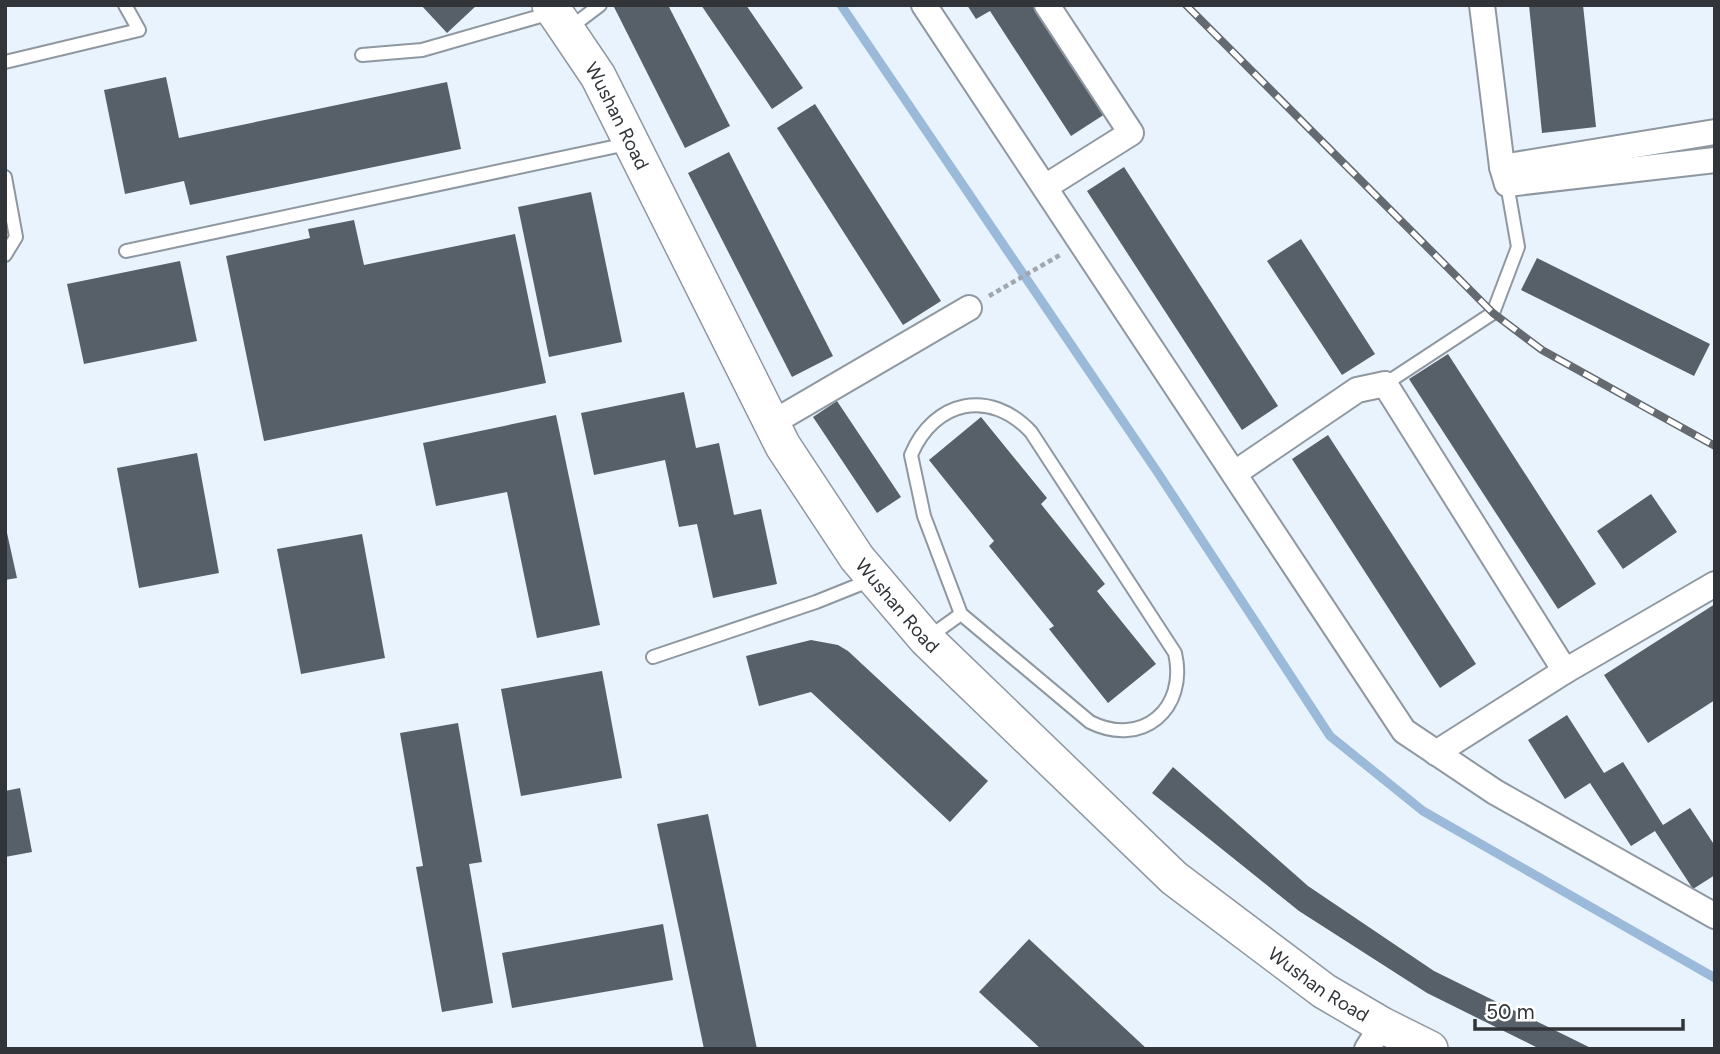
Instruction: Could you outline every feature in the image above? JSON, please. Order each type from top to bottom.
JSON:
[{"type":"main road","name":"Wushan Road","points":[[557,16],[598,76],[783,446],[856,558],[926,639],[1174,878],[1324,991],[1374,1037],[1430,1049]]},
{"type":"street","points":[[924,5],[1404,731],[1495,792],[1715,916]]},
{"type":"street","points":[[1045,187],[1131,133],[1047,5]]},
{"type":"street","points":[[1482,5],[1504,175]]},
{"type":"street","points":[[1504,175],[1715,132]]},
{"type":"street","points":[[1504,175],[1715,160]]},
{"type":"street","points":[[772,424],[969,308]]},
{"type":"street","points":[[1235,473],[1357,390],[1385,384],[1565,671]]},
{"type":"street","points":[[1436,753],[1565,671],[1715,584]]},
{"type":"lane","points":[[5,62],[139,30],[125,5]]},
{"type":"lane","points":[[362,55],[422,50],[600,5]]},
{"type":"lane","points":[[127,251],[631,143]]},
{"type":"lane","points":[[1385,384],[1493,313],[1518,247],[1504,175]]},
{"type":"lane","points":[[5,177],[16,237],[5,255]]},
{"type":"lane","points":[[986,405],[1012,414],[1031,432],[1175,653],[1178,679],[1175,692],[1161,715],[1139,728],[1127,731],[1101,727],[1090,722],[961,614],[923,516],[911,455],[927,426],[940,416],[954,409],[986,405]]},
{"type":"lane","points":[[653,657],[816,602],[874,579]]},
{"type":"lane","points":[[926,639],[961,614]]},
{"type":"path","points":[[969,308],[1041,266]]},
{"type":"building","points":[[421,5],[477,5],[447,33]]},
{"type":"building","points":[[613,5],[668,5],[730,126],[685,148]]},
{"type":"building","points":[[701,5],[746,5],[803,88],[772,109]]},
{"type":"building","points":[[967,5],[1034,5],[1105,114],[1071,136],[990,11],[976,19]]},
{"type":"building","points":[[1529,5],[1583,5],[1596,127],[1542,133]]},
{"type":"building","points":[[166,77],[179,138],[447,82],[461,149],[190,205],[184,181],[125,194],[104,90]]},
{"type":"building","points":[[815,104],[941,301],[903,325],[777,128]]},
{"type":"building","points":[[729,152],[833,356],[792,377],[688,173]]},
{"type":"building","points":[[1124,167],[1278,406],[1242,430],[1087,191]]},
{"type":"building","points":[[591,192],[622,342],[549,357],[518,207]]},
{"type":"building","points":[[354,220],[364,265],[515,234],[546,383],[264,441],[226,256],[310,238],[308,229]]},
{"type":"building","points":[[1301,239],[1375,354],[1342,375],[1267,261]]},
{"type":"building","points":[[1537,258],[1710,344],[1694,376],[1521,290]]},
{"type":"building","points":[[180,261],[197,341],[84,364],[67,284]]},
{"type":"building","points":[[1448,354],[1596,584],[1558,609],[1409,379]]},
{"type":"building","points":[[684,392],[696,448],[719,443],[734,515],[761,509],[777,584],[713,598],[697,524],[679,527],[665,460],[594,475],[581,413]]},
{"type":"building","points":[[837,401],[901,497],[877,513],[813,417]]},
{"type":"building","points":[[556,415],[600,625],[537,638],[507,492],[436,506],[423,443]]},
{"type":"building","points":[[981,417],[1047,498],[1041,504],[1105,584],[1097,591],[1156,664],[1108,703],[1049,629],[1054,626],[989,546],[994,541],[929,460]]},
{"type":"building","points":[[1328,435],[1476,664],[1440,688],[1292,459]]},
{"type":"building","points":[[197,453],[219,573],[139,588],[117,468]]},
{"type":"building","points":[[1651,494],[1677,532],[1623,569],[1597,531]]},
{"type":"building","points":[[5,524],[17,578],[5,580]]},
{"type":"building","points":[[362,534],[385,658],[301,674],[277,549]]},
{"type":"building","points":[[1715,604],[1715,700],[1648,743],[1604,675]]},
{"type":"building","points":[[811,640],[838,645],[848,651],[988,781],[950,822],[811,692],[759,706],[746,656]]},
{"type":"building","points":[[602,671],[622,778],[521,796],[501,689]]},
{"type":"building","points":[[1567,715],[1604,773],[1623,762],[1663,825],[1690,808],[1715,846],[1715,875],[1693,889],[1655,831],[1631,846],[1590,783],[1565,799],[1528,740]]},
{"type":"building","points":[[458,723],[482,862],[469,864],[493,1003],[442,1012],[416,867],[423,866],[400,733]]},
{"type":"building","points":[[1173,767],[1308,886],[1434,971],[1593,1049],[1540,1049],[1427,993],[1299,911],[1152,793]]},
{"type":"building","points":[[20,788],[32,852],[5,857],[5,791]]},
{"type":"building","points":[[708,814],[757,1049],[704,1049],[657,824]]},
{"type":"building","points":[[663,924],[673,980],[512,1008],[502,953]]},
{"type":"building","points":[[1029,939],[1147,1049],[1041,1049],[979,992]]},
{"type":"waterway","points":[[841,5],[1158,473],[1330,736],[1423,811],[1715,978]]},
{"type":"railway","points":[[1186,5],[1493,313],[1542,350],[1715,446]]}]
